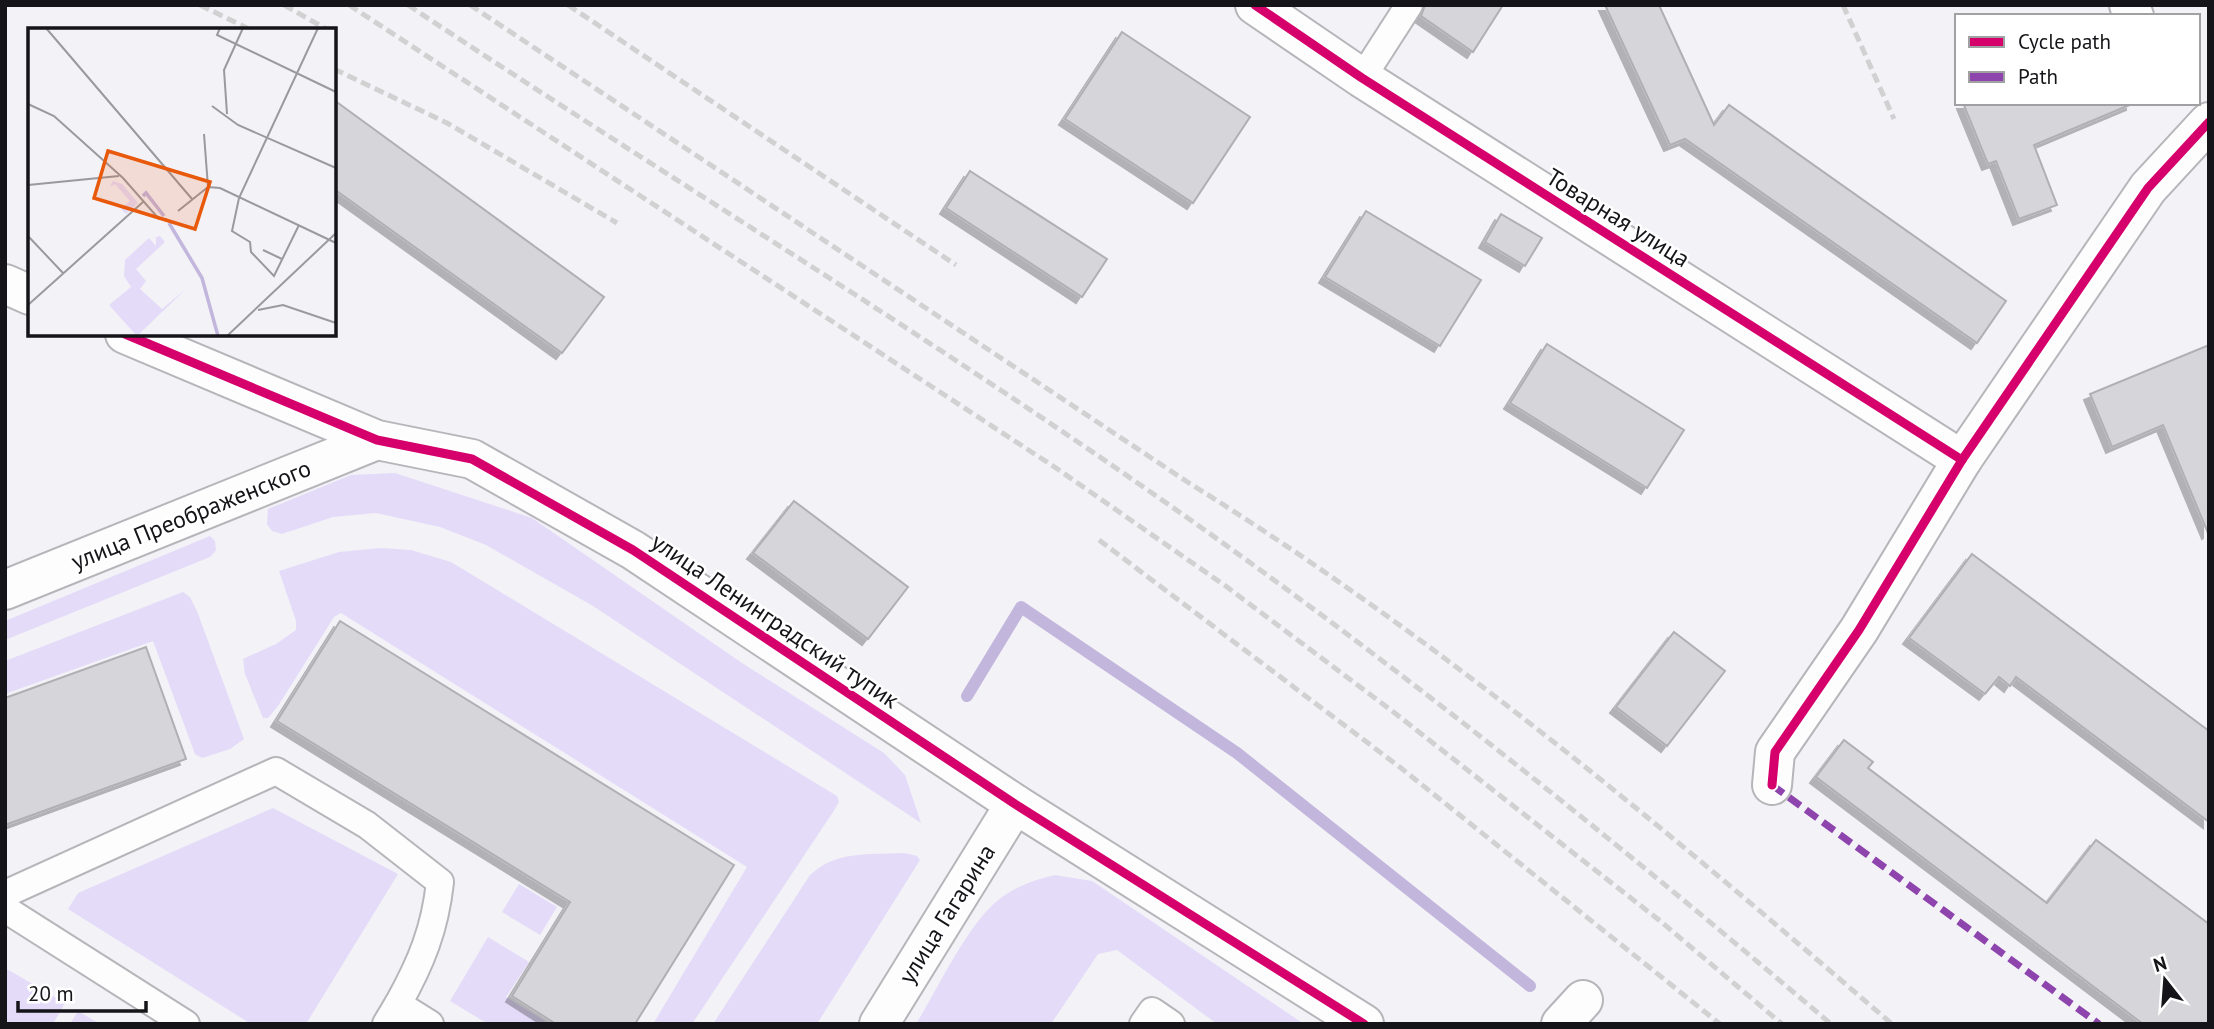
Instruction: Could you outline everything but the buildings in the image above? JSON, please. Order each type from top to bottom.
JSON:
[{"type":"street","name":"Товарная улица","points":[[1255,5],[1363,78],[1962,460]]},
{"type":"street","points":[[1772,785],[1775,752],[1858,630],[1962,460],[2148,188],[2204,119]]},
{"type":"street","points":[[5,284],[28,294]]},
{"type":"street","name":"улица Ленинградский тупик","points":[[130,336],[377,440],[472,459],[633,550],[1015,804],[1364,1024]]},
{"type":"street","name":"улица Преображенского","points":[[5,590],[377,440]]},
{"type":"street","name":"улица Гагарина","points":[[879,1024],[1015,804]]},
{"type":"lane","points":[[1363,78],[1409,5]]},
{"type":"lane","points":[[5,894],[276,771],[367,825],[440,882],[436,922],[416,972],[392,1014],[430,1024]]},
{"type":"lane","points":[[5,909],[186,1024]]},
{"type":"lane","points":[[1143,1024],[1152,1011],[1171,1024]]},
{"type":"shaded area","points":[[395,473],[532,518],[742,663],[884,753],[905,775],[921,823],[593,606],[486,545],[440,527],[376,513],[333,517],[282,534],[272,531],[267,524],[268,509],[351,475]]},
{"type":"shaded area","points":[[210,536],[215,541],[216,550],[210,557],[5,640],[5,621]]},
{"type":"shaded area","points":[[381,548],[411,550],[451,562],[837,796],[839,802],[833,812],[692,1024],[653,1024],[747,867],[341,613],[334,617],[278,706],[268,718],[263,718],[245,674],[243,659],[276,644],[296,630],[296,621],[279,571],[339,552]]},
{"type":"shaded area","points":[[183,592],[190,597],[197,611],[244,739],[230,749],[202,758],[195,754],[153,641],[5,694],[5,661]]},
{"type":"shaded area","points":[[273,808],[398,874],[306,1024],[251,1024],[68,909],[78,893]]},
{"type":"shaded area","points":[[904,853],[917,856],[920,860],[817,1024],[713,1024],[810,875],[831,861],[854,855]]},
{"type":"shaded area","points":[[1055,875],[1092,881],[1304,1024],[1217,1024],[1117,950],[1098,954],[1051,1024],[916,1024],[963,942],[985,913],[1017,888]]},
{"type":"shaded area","points":[[519,884],[557,907],[540,935],[502,912]]},
{"type":"shaded area","points":[[488,937],[529,962],[506,997],[545,1021],[543,1024],[488,1024],[450,1001]]},
{"type":"shaded area","points":[[5,968],[65,1003],[53,1024],[5,1024]]},
{"type":"shaded area","points":[[78,1011],[100,1024],[70,1024]]},
{"type":"waterway","points":[[967,696],[1021,607],[1237,753],[1530,986]]},
{"type":"railway","points":[[200,5],[247,28]]},
{"type":"railway","points":[[284,5],[324,28]]},
{"type":"railway","points":[[349,5],[1056,468],[1227,587],[1396,714],[1659,920],[1782,1024]]},
{"type":"railway","points":[[408,5],[939,349],[1252,564],[1546,788],[1831,1024]]},
{"type":"railway","points":[[470,5],[1373,606],[1463,672],[1637,809],[1892,1024]]},
{"type":"railway","points":[[568,5],[956,265]]},
{"type":"railway","points":[[1843,5],[1894,119]]},
{"type":"railway","points":[[336,70],[447,123],[617,223]]},
{"type":"railway","points":[[1099,540],[1401,768],[1720,1024]]},
{"type":"marked path","points":[[1772,785],[2099,1024]]},
{"type":"cycle path","points":[[1255,5],[1362,78],[1962,460]]},
{"type":"cycle path","points":[[1772,785],[1775,752],[1859,630],[1962,460],[2148,188],[2209,122]]},
{"type":"cycle path","points":[[130,336],[377,440],[472,459],[633,550],[1015,804],[1364,1024]]}]
